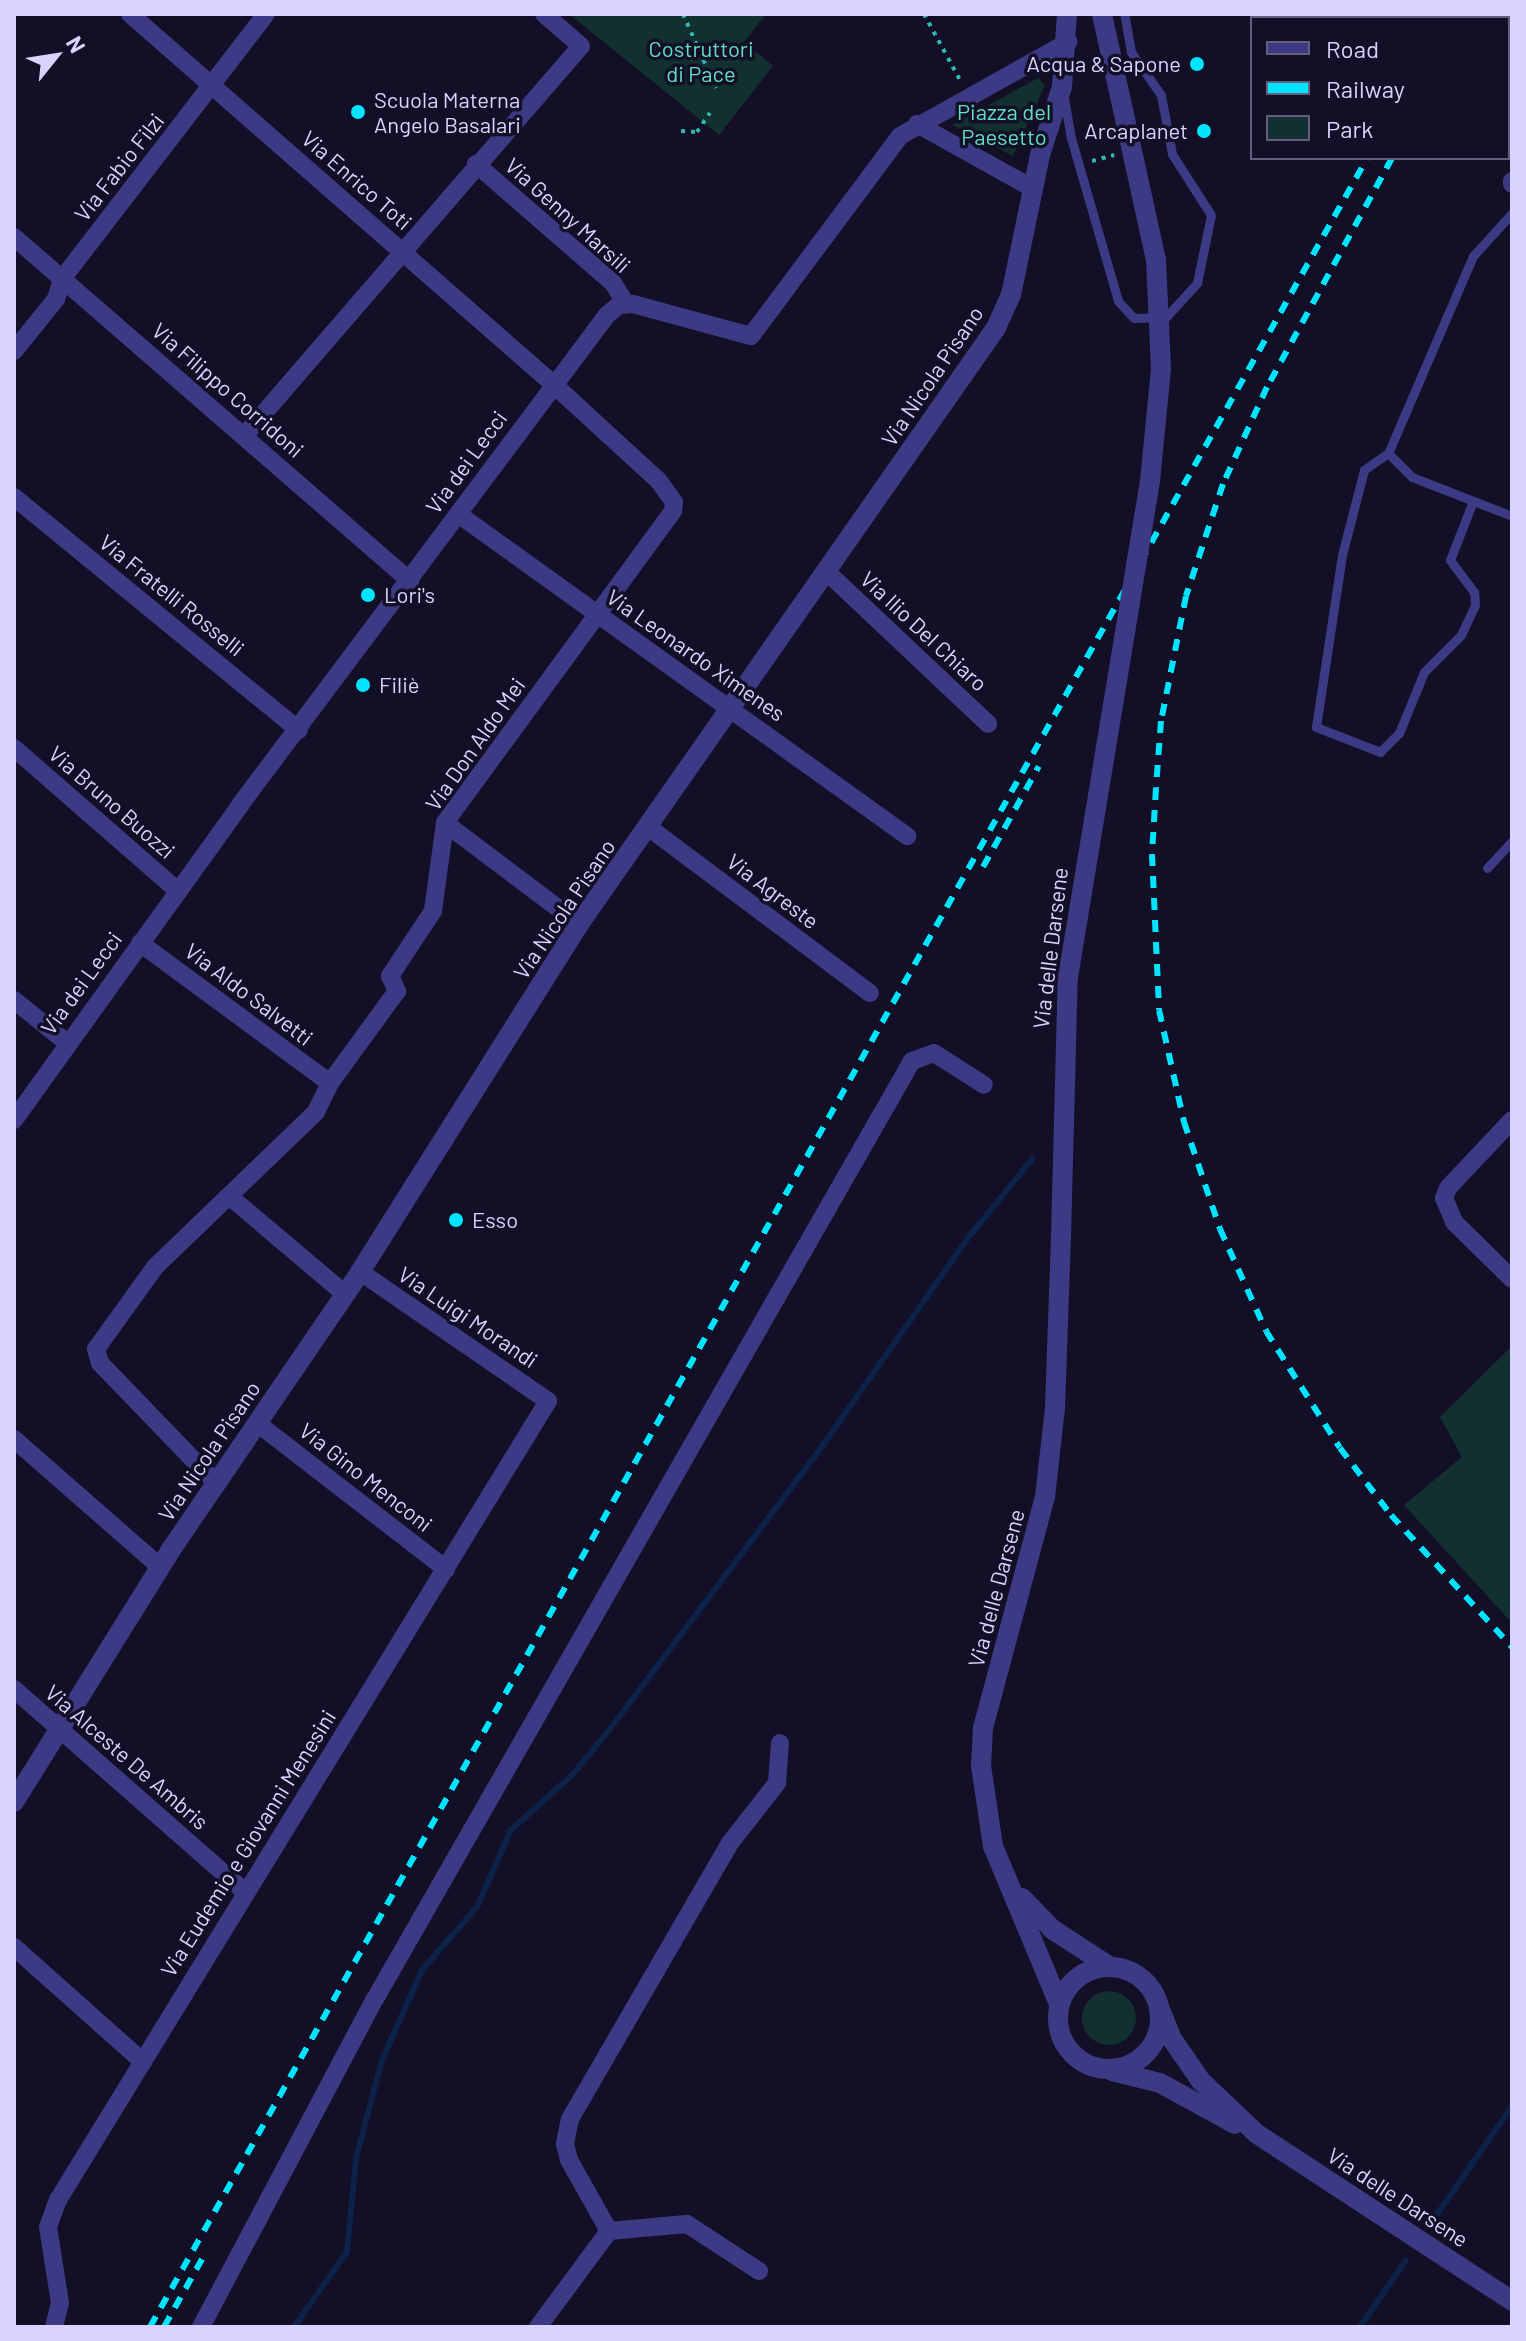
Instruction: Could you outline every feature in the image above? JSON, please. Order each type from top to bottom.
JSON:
[{"type":"street","name":"Via Enrico Toti","points":[[130,14],[552,383]]},
{"type":"street","name":"Via Fabio Filzi","points":[[14,351],[56,299],[62,279],[266,14]]},
{"type":"street","points":[[244,436],[581,46],[544,14]]},
{"type":"street","name":"Via Nicola Pisano","points":[[14,1802],[160,1567],[360,1272],[579,924],[731,712],[996,328],[1011,295],[1032,188],[1062,87],[1068,42],[1067,14]]},
{"type":"street","name":"Via delle Darsene","points":[[1059,2004],[987,1819],[982,1745],[1045,1497],[1055,1408],[1068,977],[1150,481],[1161,369],[1156,260],[1102,14]]},
{"type":"street","points":[[626,304],[751,336],[782,301],[895,141],[917,124],[1068,42]]},
{"type":"street","points":[[917,124],[1032,188]]},
{"type":"street","name":"Via Genny Marsili","points":[[476,164],[613,283],[626,304]]},
{"type":"street","name":"Via Filippo Corridoni","points":[[14,237],[410,581]]},
{"type":"street","name":"Via dei Lecci","points":[[14,1120],[66,1042],[410,581],[552,383],[607,315],[626,304]]},
{"type":"street","name":"Via Don Aldo Mei","points":[[216,1483],[100,1363],[96,1349],[155,1267],[316,1112],[330,1083],[397,991],[390,976],[433,911],[445,823],[673,511],[674,502],[658,480],[552,383]]},
{"type":"street","name":"Via Fratelli Rosselli","points":[[14,497],[299,730]]},
{"type":"street","name":"Via Leonardo Ximenes","points":[[458,514],[907,836]]},
{"type":"street","name":"Via Ilio Del Chiaro","points":[[828,573],[988,724]]},
{"type":"street","name":"Via Bruno Buozzi","points":[[14,748],[178,891]]},
{"type":"street","points":[[445,823],[579,924]]},
{"type":"street","name":"Via Agreste","points":[[648,827],[870,993]]},
{"type":"street","name":"Via Aldo Salvetti","points":[[140,943],[330,1083]]},
{"type":"street","points":[[14,1000],[66,1042]]},
{"type":"street","points":[[201,2327],[382,1985],[912,1061],[934,1053],[984,1085]]},
{"type":"street","points":[[1512,1120],[1448,1188],[1444,1204],[1451,1218],[1512,1279]]},
{"type":"street","points":[[229,1196],[345,1294]]},
{"type":"street","name":"Via Luigi Morandi","points":[[360,1272],[548,1401]]},
{"type":"street","name":"Via Eudemio e Giovanni Menesini","points":[[54,2327],[60,2303],[49,2238],[52,2214],[245,1892],[548,1401]]},
{"type":"street","name":"Via Gino Menconi","points":[[257,1423],[446,1569]]},
{"type":"street","points":[[14,1439],[160,1567]]},
{"type":"street","name":"Via Alceste De Ambris","points":[[14,1689],[245,1892]]},
{"type":"street","points":[[609,2231],[569,2160],[565,2144],[570,2119],[730,1843],[777,1783],[780,1743]]},
{"type":"street","name":"Via delle Darsene","points":[[1011,1886],[1052,1929],[1109,1966]]},
{"type":"street","points":[[14,1947],[143,2062]]},
{"type":"street","points":[[1109,1966],[1141,1978],[1159,2007],[1158,2033],[1147,2052],[1129,2065],[1105,2069],[1089,2066],[1069,2051],[1058,2029],[1059,2004],[1075,1979],[1109,1966]]},
{"type":"street","name":"Via delle Darsene","points":[[1159,2007],[1178,2049],[1201,2081],[1257,2134]]},
{"type":"street","name":"Via delle Darsene","points":[[1105,2069],[1160,2083],[1257,2134],[1512,2301]]},
{"type":"street","points":[[538,2327],[609,2231],[687,2224],[759,2271]]},
{"type":"lane","points":[[1062,87],[1071,138],[1118,301],[1134,318],[1166,317],[1197,283],[1211,215],[1172,154],[1161,95],[1131,52],[1124,14]]},
{"type":"lane","points":[[1473,501],[1450,560],[1474,592],[1475,605],[1461,635],[1424,672],[1399,733],[1380,752],[1316,727],[1345,540],[1364,470],[1388,453],[1473,256],[1512,213]]},
{"type":"lane","points":[[1388,453],[1412,477],[1512,516]]},
{"type":"lane","points":[[1487,868],[1512,841]]},
{"type":"path","points":[[683,14],[716,88]]},
{"type":"path","points":[[924,14],[969,96]]},
{"type":"path","points":[[690,60],[699,51]]},
{"type":"path","points":[[681,131],[697,132],[710,113]]},
{"type":"green space","name":"Costruttori di Pace","points":[[569,14],[766,14],[744,42],[773,66],[719,135]]},
{"type":"green space","name":"Piazza del Paesetto","points":[[1038,78],[1045,85],[1013,156],[952,125]]},
{"type":"green space","points":[[1512,1346],[1512,1623],[1404,1505],[1462,1457],[1440,1417]]},
{"type":"green space","points":[[1109,1991],[1128,1999],[1136,2018],[1128,2037],[1109,2045],[1090,2037],[1082,2018],[1090,1999]]},
{"type":"waterway","points":[[294,2327],[347,2252],[356,2158],[382,2060],[422,1970],[477,1907],[511,1830],[573,1774],[610,1729],[823,1445],[967,1239],[1033,1158]]},
{"type":"waterway","points":[[1429,2226],[1512,2106]]},
{"type":"waterway","points":[[1360,2327],[1406,2260]]},
{"type":"railway","points":[[150,2327],[1366,160]]},
{"type":"railway","points":[[1391,160],[1267,387],[1223,484],[1186,596],[1161,721],[1156,788],[1152,854],[1159,1010],[1184,1122],[1220,1229],[1266,1331],[1340,1448],[1391,1515],[1512,1647]]},
{"type":"railway","points":[[983,867],[1039,766]]},
{"type":"railway","points":[[164,2327],[202,2259]]},
{"type":"place","name":"Acqua & Sapone","points":[[1197,64]]},
{"type":"place","name":"Scuola Materna Angelo Basalari","points":[[358,112]]},
{"type":"place","name":"Arcaplanet","points":[[1204,131]]},
{"type":"place","name":"Lori's","points":[[368,595]]},
{"type":"place","name":"Filiè","points":[[363,685]]},
{"type":"place","name":"Esso","points":[[456,1220]]}]
